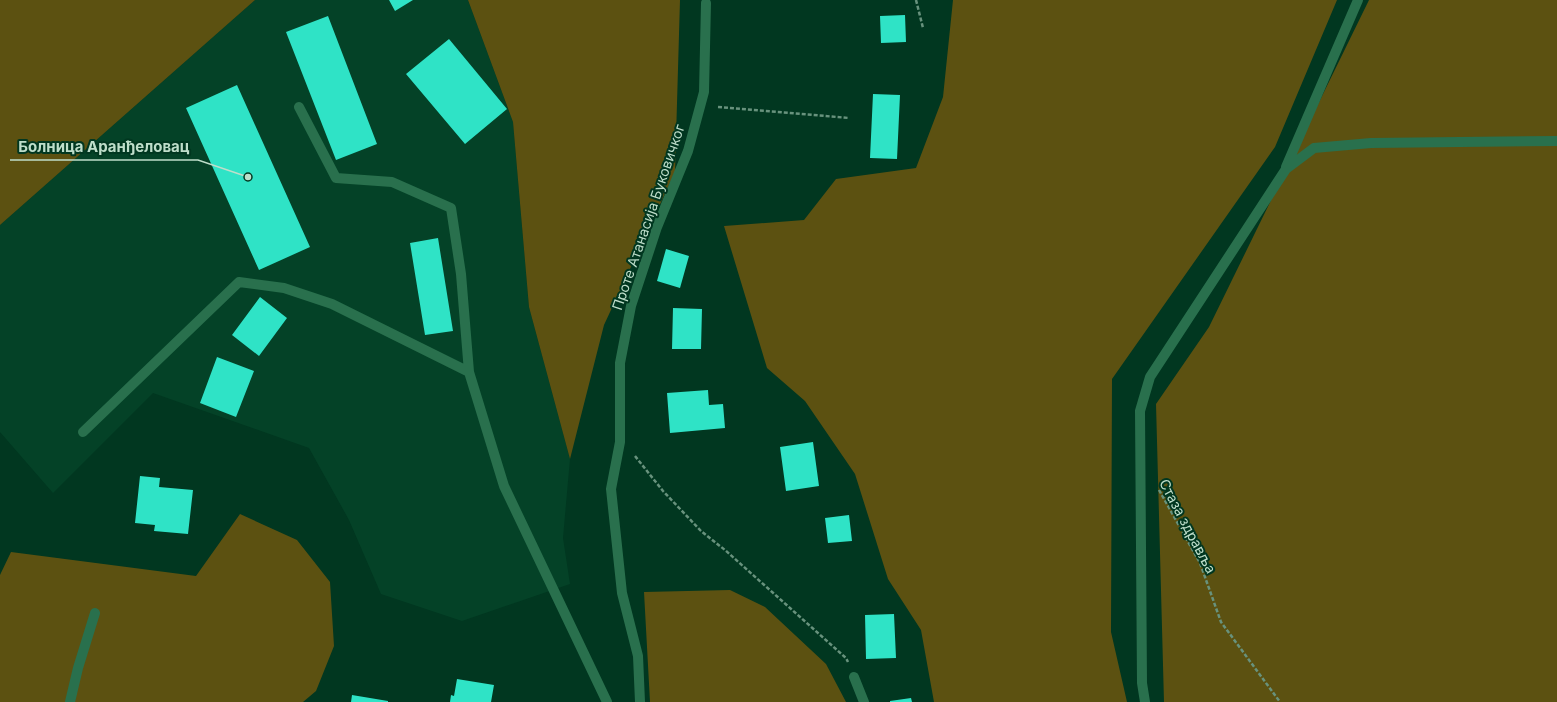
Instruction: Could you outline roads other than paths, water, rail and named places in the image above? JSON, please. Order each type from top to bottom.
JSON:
[{"type":"street","points":[[1145,702],[1142,683],[1140,411],[1150,377],[1286,169],[1358,0]]},
{"type":"street","name":"Проте Атанасија Буковичког","points":[[640,702],[638,656],[622,593],[611,489],[620,442],[620,363],[631,306],[657,227],[688,151],[704,92],[706,3]]},
{"type":"street","points":[[299,107],[336,178],[392,182],[451,208],[461,274],[470,372],[504,486],[607,702]]},
{"type":"street","points":[[1286,169],[1314,148],[1371,143],[1557,141]]},
{"type":"street","points":[[83,432],[240,282],[284,288],[332,304],[470,372]]},
{"type":"street","points":[[70,702],[78,668],[95,613]]},
{"type":"street","points":[[854,677],[864,702]]},
{"type":"place","name":"Болница Аранђеловац","points":[[248,177]]}]
